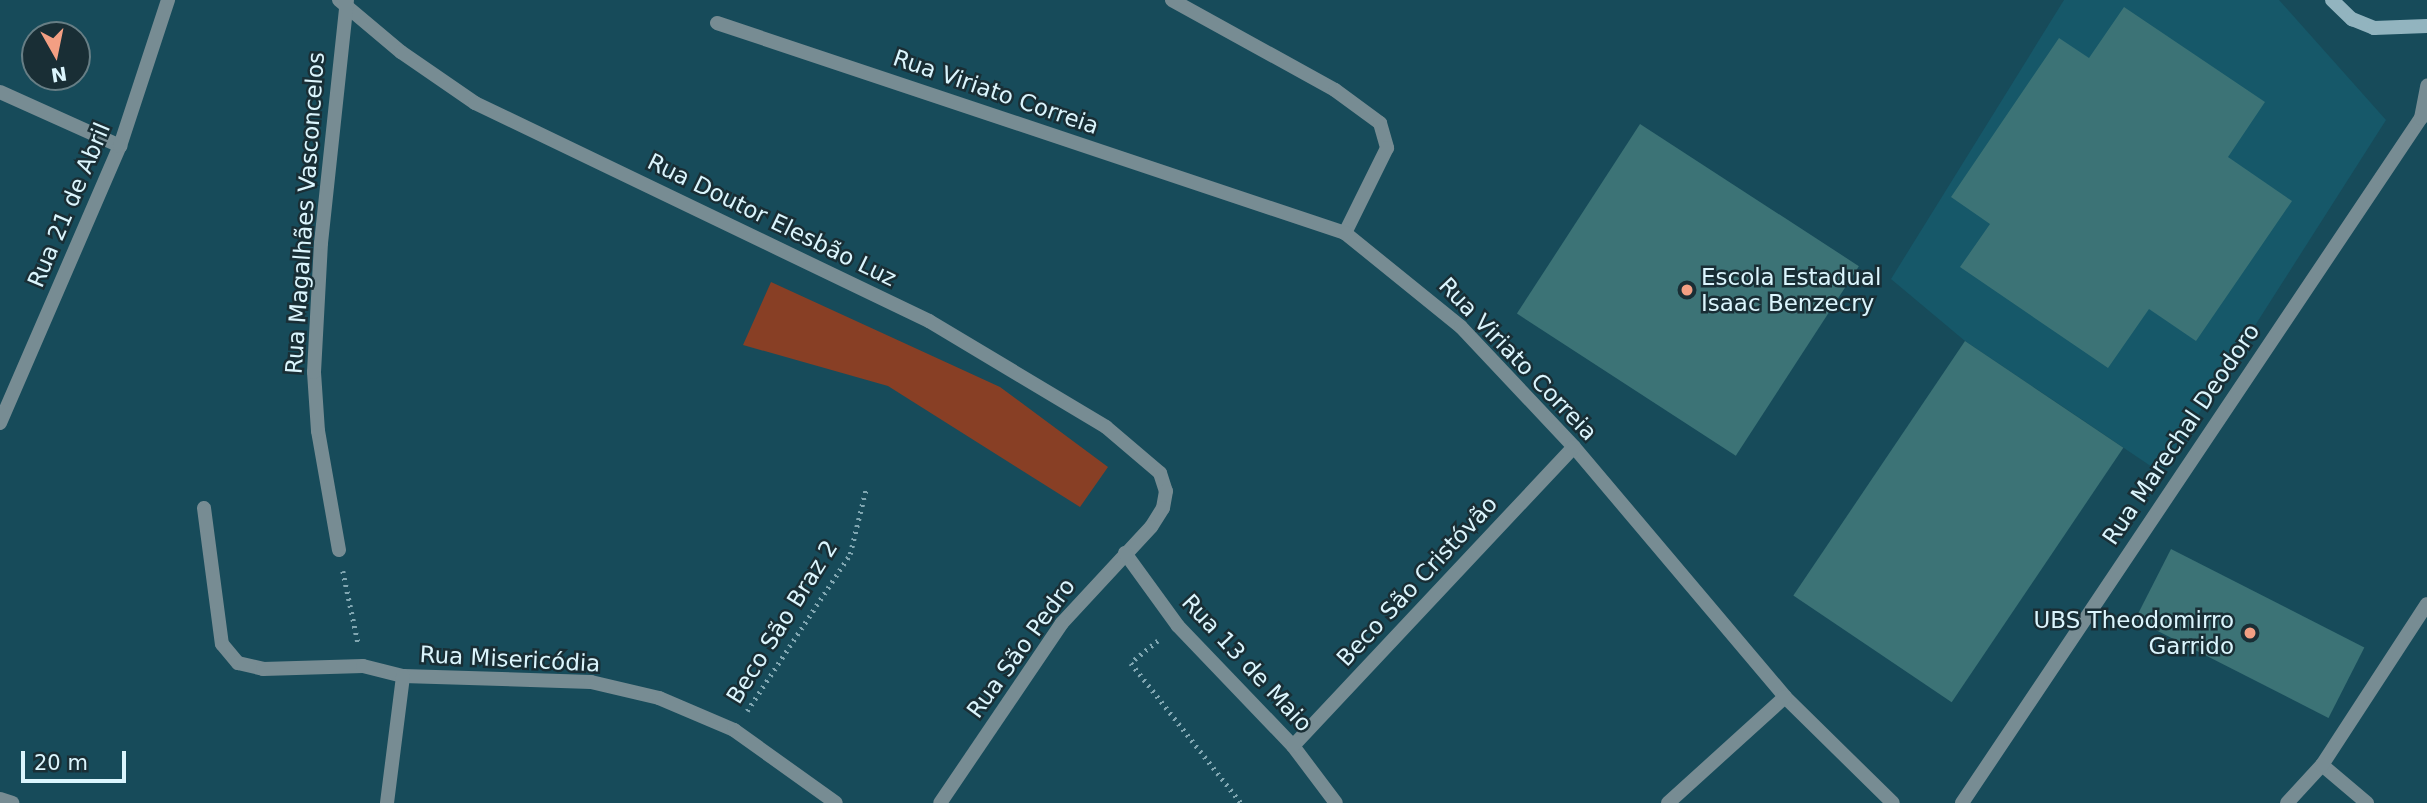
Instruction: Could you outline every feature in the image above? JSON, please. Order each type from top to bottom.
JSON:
[{"type":"street","name":"Rua 21 de Abril","points":[[0,424],[120,146],[168,0]]},
{"type":"street","points":[[1172,0],[1335,90],[1380,123],[1387,148],[1345,233]]},
{"type":"street","points":[[2332,0],[2352,19],[2374,28],[2401,31],[2427,26]]},
{"type":"street","name":"Rua Doutor Elesbão Luz","points":[[344,1],[401,52],[475,103],[929,321],[1049,392],[1148,458],[1166,491]]},
{"type":"street","name":"Rua Magalhães Vasconcelos","points":[[339,550],[318,431],[314,372],[321,243],[344,1]]},
{"type":"street","name":"Rua Viriato Correia","points":[[717,23],[1345,233],[1461,327],[1574,447],[1786,697],[1893,803]]},
{"type":"street","name":"Rua Marechal Deodoro","points":[[1962,803],[2424,122],[2427,86]]},
{"type":"street","points":[[0,92],[120,146]]},
{"type":"street","name":"Beco São Cristóvão","points":[[1293,746],[1574,447]]},
{"type":"street","name":"Rua São Pedro","points":[[940,803],[1062,623],[1151,527],[1163,508],[1166,491]]},
{"type":"street","name":"Rua Misericódia","points":[[204,508],[222,644],[228,656],[238,663],[263,669],[363,666],[403,676],[591,682],[659,698],[734,730],[836,803]]},
{"type":"street","name":"Rua 13 de Maio","points":[[1125,553],[1178,626],[1293,746],[1336,803]]},
{"type":"street","points":[[2287,803],[2322,765],[2427,604]]},
{"type":"street","points":[[387,803],[403,676]]},
{"type":"street","points":[[1668,803],[1786,697]]},
{"type":"street","points":[[2322,765],[2367,803]]},
{"type":"street","points":[[0,799],[12,803]]},
{"type":"path","name":"Beco São Braz 2","points":[[734,730],[850,554],[866,489]]},
{"type":"path","points":[[339,550],[363,666]]},
{"type":"path","points":[[1178,626],[1131,663],[1241,803]]},
{"type":"shaded area","points":[[2064,0],[2279,0],[2386,120],[2161,473],[1965,341],[1891,279]]},
{"type":"shaded area","points":[[771,282],[1000,387],[1108,467],[1080,507],[888,386],[743,345]]},
{"type":"building","points":[[2124,7],[2265,102],[2228,157],[2292,201],[2196,341],[2149,309],[2108,368],[1960,267],[1990,224],[1951,197],[2059,38],[2089,58]]},
{"type":"building","name":"Escola Estadual Isaac Benzecry","points":[[1640,124],[1859,266],[1736,456],[1517,314]]},
{"type":"building","points":[[1965,341],[2123,448],[1952,702],[1793,596]]},
{"type":"building","name":"UBS Theodomirro Garrido","points":[[2171,549],[2364,648],[2328,718],[2135,619]]},
{"type":"place","name":"Escola Estadual Isaac Benzecry","points":[[1687,290]]},
{"type":"place","name":"UBS Theodomirro Garrido","points":[[2250,633]]}]
